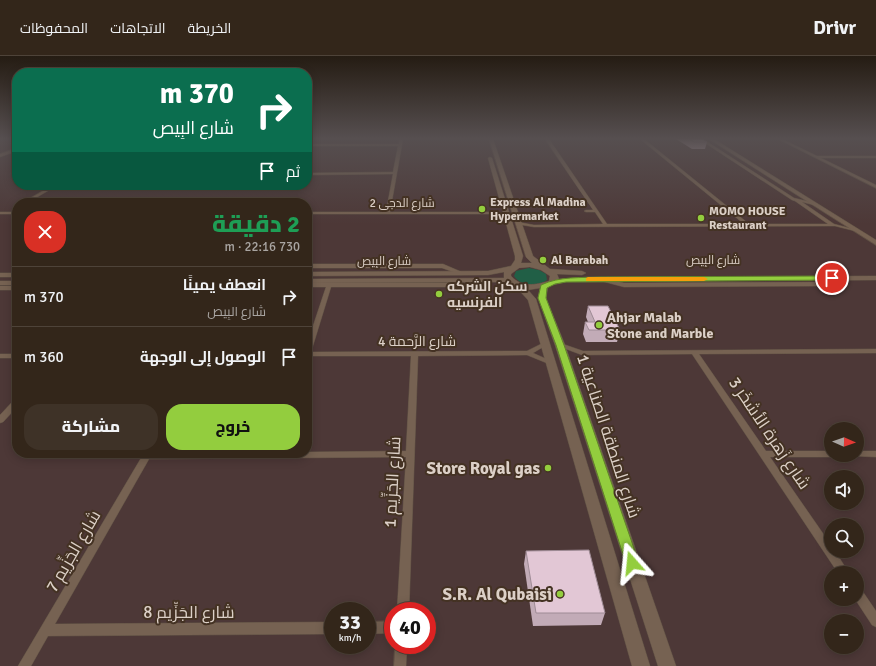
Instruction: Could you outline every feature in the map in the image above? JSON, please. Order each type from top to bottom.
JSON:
[{"type":"street","points":[[388,213],[396,167]]},
{"type":"street","points":[[493,167],[519,256],[519,260],[507,273],[532,299],[549,362],[640,666]]},
{"type":"street","points":[[499,167],[530,257],[547,269]]},
{"type":"street","points":[[566,167],[606,226]]},
{"type":"street","points":[[677,167],[748,225]]},
{"type":"street","points":[[745,167],[793,199],[835,223],[855,230],[876,243]]},
{"type":"street","points":[[756,167],[814,204],[835,223]]},
{"type":"street","points":[[764,167],[876,236]]},
{"type":"street","points":[[837,167],[876,187]]},
{"type":"street","points":[[312,174],[395,173]]},
{"type":"street","points":[[33,198],[47,190]]},
{"type":"street","points":[[793,199],[814,204]]},
{"type":"street","points":[[497,213],[505,208]]},
{"type":"street","points":[[7,213],[12,210]]},
{"type":"street","points":[[586,211],[596,211]]},
{"type":"street","points":[[0,213],[12,213]]},
{"type":"street","name":"شارع الدجى 2","points":[[312,213],[497,213],[507,216]]},
{"type":"street","points":[[518,223],[534,226],[835,223]]},
{"type":"street","points":[[521,230],[534,226]]},
{"type":"street","name":"شارع البِيص","points":[[312,281],[460,277],[529,265],[569,273],[876,271]]},
{"type":"street","points":[[312,266],[442,266],[460,277],[446,285],[312,285]]},
{"type":"street","name":"شارع المنطقة الصناعية 1","points":[[547,269],[555,278],[548,284],[542,298],[560,345],[667,666]]},
{"type":"street","name":"شارع البِيص","points":[[312,274],[460,277],[515,283],[548,284],[601,279],[876,278]]},
{"type":"street","points":[[0,275],[12,275]]},
{"type":"street","points":[[0,283],[12,283]]},
{"type":"street","points":[[312,338],[329,285]]},
{"type":"street","points":[[0,288],[12,288]]},
{"type":"street","name":"شارع الرَّحمة 4","points":[[528,353],[545,344]]},
{"type":"street","points":[[560,345],[582,352],[695,353],[876,351]]},
{"type":"street","points":[[564,359],[582,352]]},
{"type":"street","name":"شارع الرَّحمة 4","points":[[312,354],[528,353],[549,362]]},
{"type":"street","name":"شارع زَهرة الأشخَر 3","points":[[695,353],[839,566]]},
{"type":"street","name":"شارع الجَزِّيم 1","points":[[403,602],[415,354]]},
{"type":"street","points":[[0,356],[12,356]]},
{"type":"street","points":[[0,420],[12,407]]},
{"type":"street","points":[[312,454],[410,454]]},
{"type":"street","points":[[764,454],[824,454]]},
{"type":"street","points":[[864,454],[876,454]]},
{"type":"street","name":"شارع الجَزِّيم 7","points":[[24,666],[146,458]]},
{"type":"street","points":[[864,603],[876,620]]},
{"type":"street","name":"شارع الجَزِّيم 8","points":[[45,630],[324,628]]},
{"type":"street","points":[[400,666],[401,654]]},
{"type":"shaded area","points":[[0,167],[12,167],[12,190],[312,190],[312,167],[876,167],[876,666],[0,666]]},
{"type":"green space","points":[[529,268],[539,270],[546,274],[547,280],[539,284],[525,284],[520,282],[514,276],[516,271]]},
{"type":"building","points":[[588,306],[608,306],[620,330],[589,330],[585,322],[595,322]]},
{"type":"building","name":"S.R. Al Qubaisi","points":[[589,550],[605,613],[536,613],[526,551]]},
{"type":"slow traffic","points":[[588,280],[704,279]]},
{"type":"place","name":"Express Al Madina Hypermarket","points":[[482,209]]},
{"type":"place","name":"MOMO HOUSE Restaurant","points":[[701,218]]},
{"type":"place","name":"Al Barabah","points":[[543,260]]},
{"type":"place","name":"سكن الشركه الفرنسيه","points":[[439,294]]},
{"type":"place","name":"Ahjar Malab Stone and Marble","points":[[599,325]]},
{"type":"place","name":"Store Royal gas","points":[[548,468]]},
{"type":"place","name":"S.R. Al Qubaisi","points":[[560,594]]},
{"type":"route","points":[[632,563],[560,345],[542,298],[544,286],[553,282],[566,280],[601,279],[832,278]]}]
